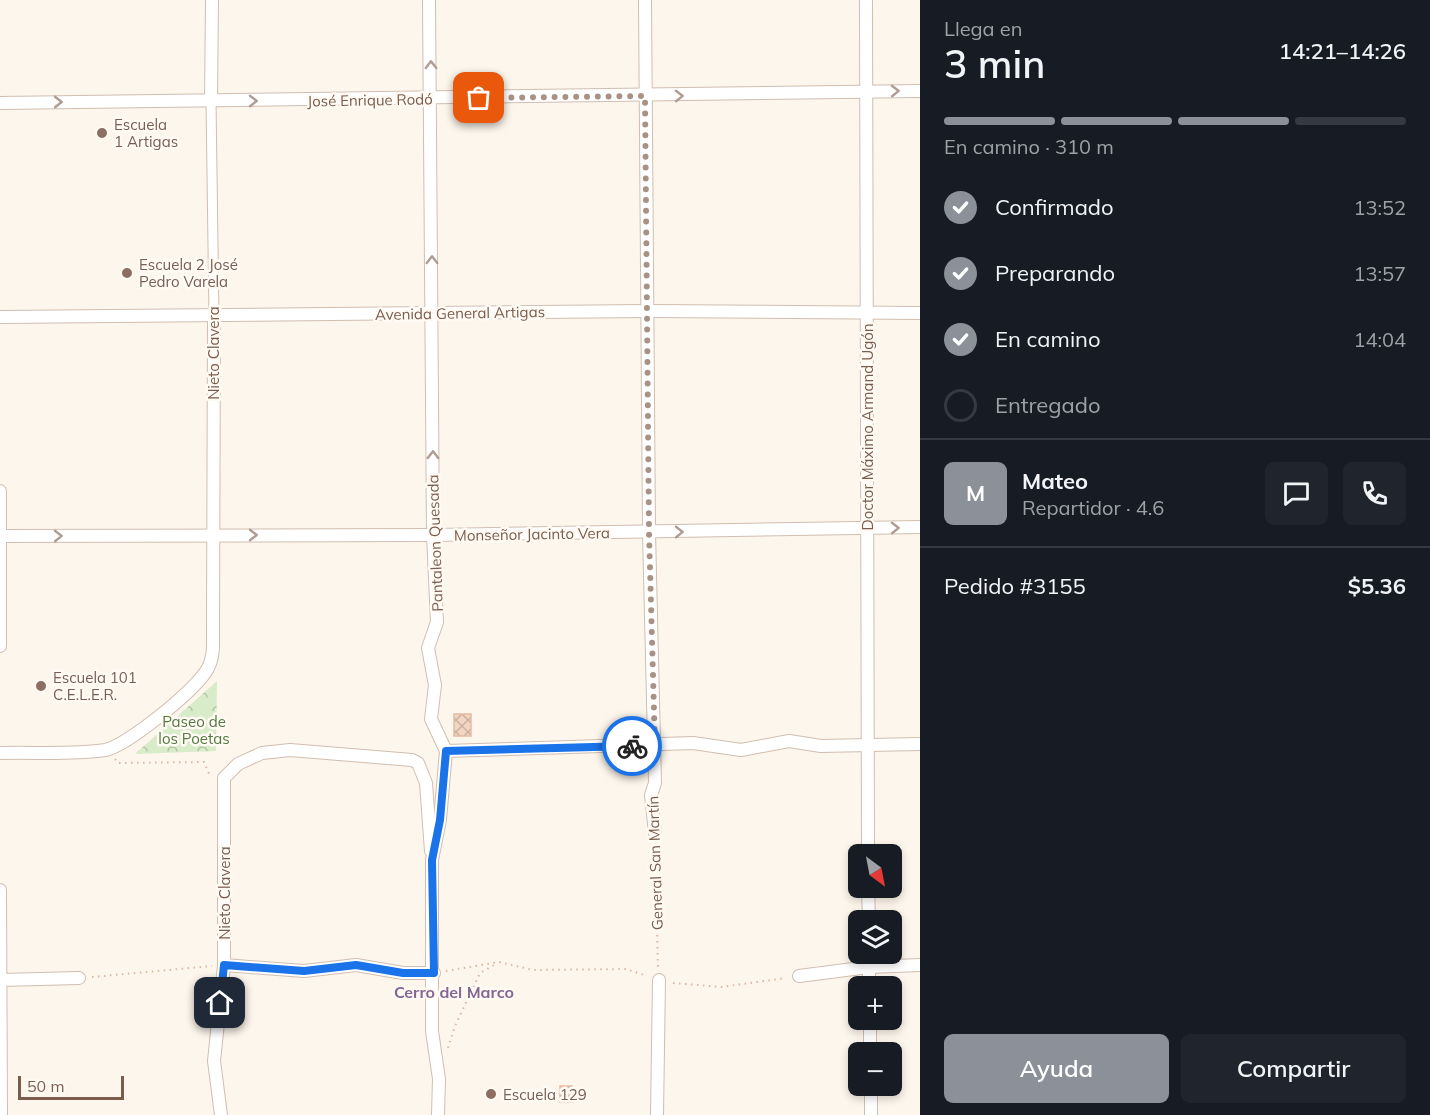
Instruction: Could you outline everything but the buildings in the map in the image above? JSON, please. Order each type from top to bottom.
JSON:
[{"type":"street","name":"Nieto Clavera","points":[[107,750],[135,736],[183,695],[208,669],[213,653],[212,0]]},
{"type":"street","name":"Pantaleon Quesada","points":[[429,0],[433,535],[438,622],[428,648],[435,685],[431,719],[446,751]]},
{"type":"street","name":"General San Martín","points":[[645,0],[649,532],[655,746],[655,783],[651,795],[655,832]]},
{"type":"street","name":"Doctor Máximo Armand Ugón","points":[[866,0],[868,844]]},
{"type":"street","name":"José Enrique Rodó","points":[[0,103],[920,91]]},
{"type":"street","name":"Avenida General Artigas","points":[[0,317],[214,317],[648,311],[920,313]]},
{"type":"street","points":[[0,491],[0,646]]},
{"type":"street","name":"Monseñor Jacinto Vera","points":[[1,536],[433,535],[920,527]]},
{"type":"street","points":[[432,860],[440,820],[446,751],[693,743],[741,750],[789,741],[821,746],[920,744]]},
{"type":"street","points":[[0,753],[107,750]]},
{"type":"street","points":[[224,778],[238,764],[262,753],[281,751],[400,759],[418,763],[423,772],[432,860],[434,973],[432,1031],[439,1079],[438,1115]]},
{"type":"street","name":"Nieto Clavera","points":[[221,1115],[214,1061],[224,965],[224,778]]},
{"type":"street","points":[[0,890],[1,1115]]},
{"type":"street","points":[[902,963],[920,965]]},
{"type":"street","points":[[799,976],[852,964]]},
{"type":"street","points":[[224,965],[304,971],[356,965],[403,973],[434,973]]},
{"type":"street","points":[[0,980],[79,978]]},
{"type":"street","points":[[657,1115],[659,980]]},
{"type":"street","points":[[871,1096],[871,1115]]},
{"type":"path","points":[[107,750],[118,763],[204,762],[211,778],[224,778]]},
{"type":"path","name":"General San Martín","points":[[655,832],[659,980]]},
{"type":"path","points":[[445,1058],[455,1026],[480,973],[499,962]]},
{"type":"path","points":[[434,973],[499,962],[533,970],[626,969],[659,980],[721,987],[799,976]]},
{"type":"path","points":[[79,978],[224,965]]},
{"type":"green space","name":"Paseo de los Poetas","points":[[217,681],[216,751],[135,754]]},
{"type":"way so far","points":[[479,98],[645,96],[649,532],[655,746],[632,746]]},
{"type":"place","name":"Escuela 1 Artigas","points":[[102,133]]},
{"type":"place","name":"Escuela 2 José Pedro Varela","points":[[127,273]]},
{"type":"place","name":"Escuela 101 C.E.L.E.R.","points":[[41,686]]},
{"type":"place","name":"Escuela 129","points":[[491,1094]]},
{"type":"district","name":"Cerro del Marco","points":[[454,992]]},
{"type":"route","points":[[220,1003],[224,965],[304,971],[356,965],[403,973],[434,973],[432,860],[440,820],[446,751],[632,746]]}]
